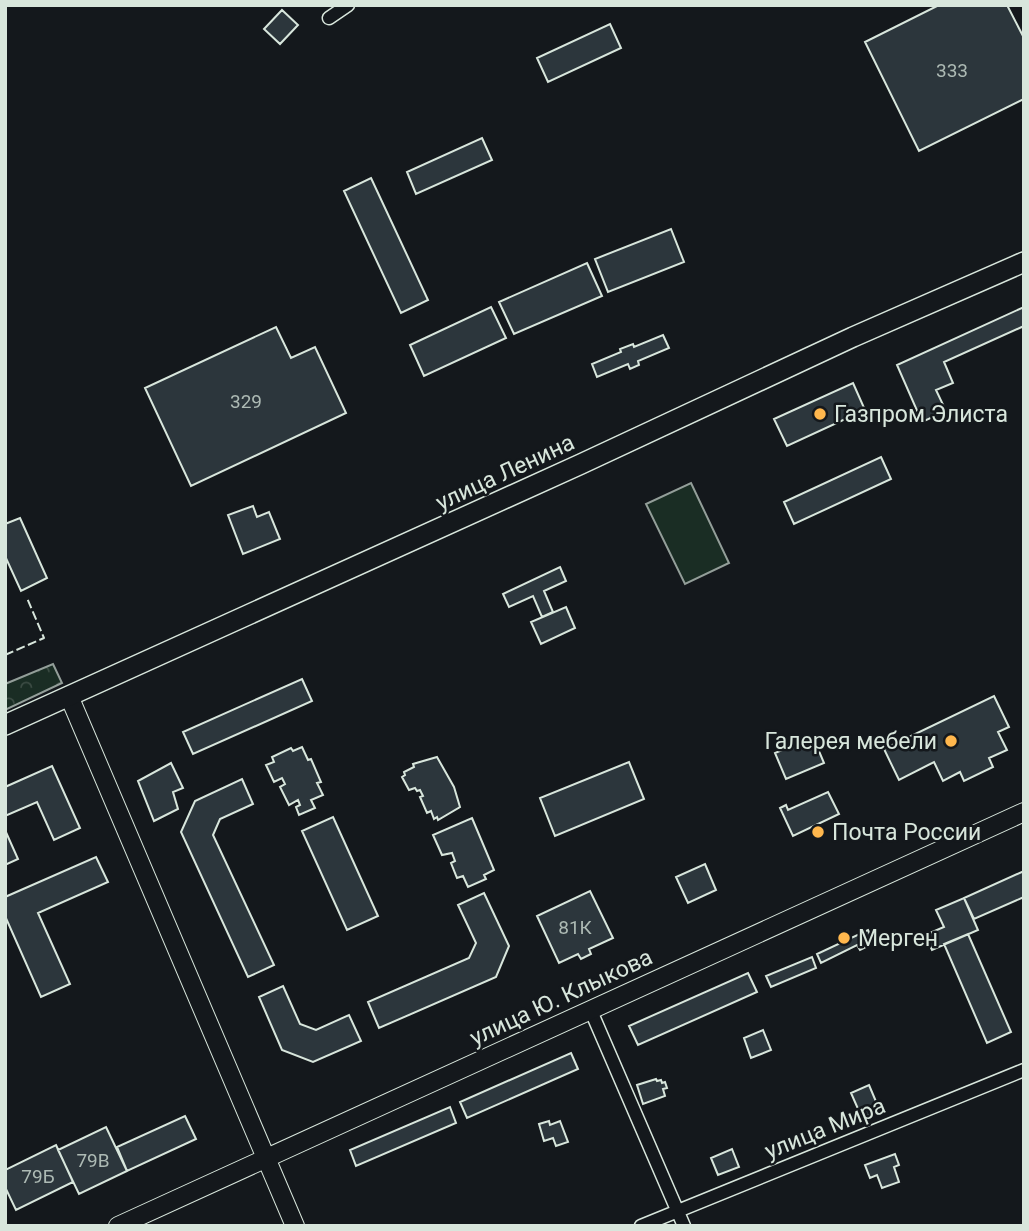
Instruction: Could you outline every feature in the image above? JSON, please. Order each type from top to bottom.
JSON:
[{"type":"main road","name":"улица Ленина","points":[[5,725],[568,470],[853,337],[1024,262]]},
{"type":"main road","points":[[69,696],[295,1226]]},
{"type":"main road","name":"улица Ю. Клыкова","points":[[118,1226],[1024,813]]},
{"type":"street","points":[[329,18],[348,5]]},
{"type":"street","points":[[591,1011],[684,1226]]},
{"type":"street","name":"улица Мира","points":[[641,1226],[1024,1070]]},
{"type":"green space","points":[[691,483],[729,563],[685,584],[646,504]]},
{"type":"green space","points":[[53,664],[62,683],[5,710],[5,684]]},
{"type":"building","points":[[939,5],[1007,5],[1024,38],[1024,99],[919,151],[865,42]]},
{"type":"building","points":[[282,10],[298,25],[280,44],[264,29]]},
{"type":"building","points":[[610,24],[621,48],[548,82],[537,58]]},
{"type":"building","points":[[482,138],[492,160],[416,194],[407,172]]},
{"type":"building","points":[[371,178],[428,300],[401,313],[344,191]]},
{"type":"building","points":[[671,229],[684,262],[608,292],[595,259]]},
{"type":"building","points":[[587,263],[602,296],[514,334],[499,302]]},
{"type":"building","points":[[491,307],[506,338],[424,376],[410,345]]},
{"type":"building","points":[[1024,307],[1024,326],[944,362],[953,383],[936,390],[946,411],[922,422],[897,365]]},
{"type":"building","points":[[276,327],[291,358],[315,347],[346,413],[191,486],[145,388]]},
{"type":"building","points":[[663,335],[669,348],[638,361],[639,365],[630,369],[628,364],[597,377],[592,364],[621,352],[620,349],[633,344],[634,347]]},
{"type":"building","name":"Газпром Элиста","points":[[853,383],[865,410],[787,446],[774,419]]},
{"type":"building","points":[[881,457],[891,479],[794,524],[784,502]]},
{"type":"building","points":[[253,506],[257,517],[269,512],[280,539],[243,554],[228,515]]},
{"type":"building","points":[[20,518],[47,578],[21,591],[5,556],[5,524]]},
{"type":"building","points":[[560,567],[566,581],[544,591],[553,612],[542,617],[533,596],[509,607],[503,594]]},
{"type":"building","points":[[566,607],[575,628],[541,644],[531,622]]},
{"type":"building","points":[[302,679],[312,701],[193,754],[183,732]]},
{"type":"building","name":"Галерея мебели","points":[[994,696],[1009,727],[998,732],[1007,750],[989,758],[993,767],[964,781],[960,772],[943,781],[934,762],[899,780],[884,749]]},
{"type":"building","points":[[813,737],[824,763],[786,779],[775,753]]},
{"type":"building","points":[[302,747],[308,760],[311,759],[321,782],[317,783],[323,795],[311,800],[315,808],[299,815],[296,807],[300,805],[298,800],[289,805],[280,787],[285,784],[282,778],[274,782],[266,765],[274,762],[272,757],[291,748],[293,751]]},
{"type":"building","points":[[437,757],[454,787],[460,807],[438,820],[437,817],[434,819],[431,811],[427,813],[420,790],[409,790],[402,777],[404,772],[414,767],[413,764]]},
{"type":"building","points":[[629,762],[644,799],[555,836],[540,798]]},
{"type":"building","points":[[171,763],[183,788],[173,792],[178,809],[154,821],[138,781]]},
{"type":"building","points":[[52,766],[80,828],[54,840],[37,802],[5,816],[5,787]]},
{"type":"building","points":[[242,779],[253,804],[220,819],[213,835],[274,965],[248,977],[181,832],[195,801]]},
{"type":"building","points":[[828,792],[839,814],[793,836],[780,808],[786,805],[788,810]]},
{"type":"building","points":[[333,817],[378,916],[347,930],[302,831]]},
{"type":"building","points":[[472,818],[494,870],[484,875],[486,879],[468,887],[463,876],[457,878],[451,863],[455,861],[452,853],[442,855],[433,835]]},
{"type":"building","points":[[5,830],[18,859],[5,865]]},
{"type":"building","points":[[96,857],[108,882],[38,913],[70,984],[41,997],[5,916],[5,897]]},
{"type":"building","points":[[705,864],[716,890],[688,903],[676,877]]},
{"type":"building","points":[[1024,871],[1024,897],[974,919],[964,898]]},
{"type":"building","points":[[590,891],[613,938],[589,949],[591,954],[581,959],[578,954],[559,963],[537,916]]},
{"type":"building","points":[[484,893],[509,946],[496,977],[379,1028],[368,1002],[469,958],[476,943],[458,905]]},
{"type":"building","points":[[964,898],[978,930],[932,950],[925,935],[944,927],[936,910]]},
{"type":"building","points":[[868,930],[874,943],[860,950],[857,945],[821,963],[817,954]]},
{"type":"building","points":[[968,934],[1011,1032],[987,1043],[944,944]]},
{"type":"building","points":[[812,957],[816,968],[771,987],[766,976]]},
{"type":"building","points":[[748,973],[757,992],[638,1045],[629,1026]]},
{"type":"building","points":[[283,986],[300,1024],[316,1030],[349,1015],[361,1041],[313,1062],[282,1050],[259,997]]},
{"type":"building","points":[[763,1030],[771,1050],[751,1058],[744,1038]]},
{"type":"building","points":[[571,1053],[578,1069],[467,1118],[460,1102]]},
{"type":"building","points":[[656,1079],[665,1082],[665,1096],[643,1104],[637,1085]]},
{"type":"building","points":[[869,1085],[880,1111],[862,1118],[851,1093]]},
{"type":"building","points":[[450,1107],[456,1123],[356,1166],[350,1150]]},
{"type":"building","points":[[185,1116],[196,1139],[127,1171],[117,1147]]},
{"type":"building","points":[[549,1121],[550,1125],[560,1121],[568,1142],[556,1146],[553,1138],[544,1141],[539,1124]]},
{"type":"building","points":[[106,1127],[127,1171],[79,1194],[58,1150]]},
{"type":"building","points":[[56,1145],[73,1182],[16,1210],[5,1187],[5,1170]]},
{"type":"building","points":[[732,1149],[739,1167],[718,1175],[711,1158]]},
{"type":"building","points":[[895,1154],[899,1165],[894,1167],[899,1182],[882,1188],[877,1175],[870,1178],[865,1165]]},
{"type":"fence","points":[[5,655],[44,638],[27,598]]},
{"type":"place","name":"Газпром Элиста","points":[[820,414]]},
{"type":"place","name":"Галерея мебели","points":[[951,741]]},
{"type":"place","name":"Почта России","points":[[818,832]]},
{"type":"place","name":"Мерген","points":[[844,938]]}]
